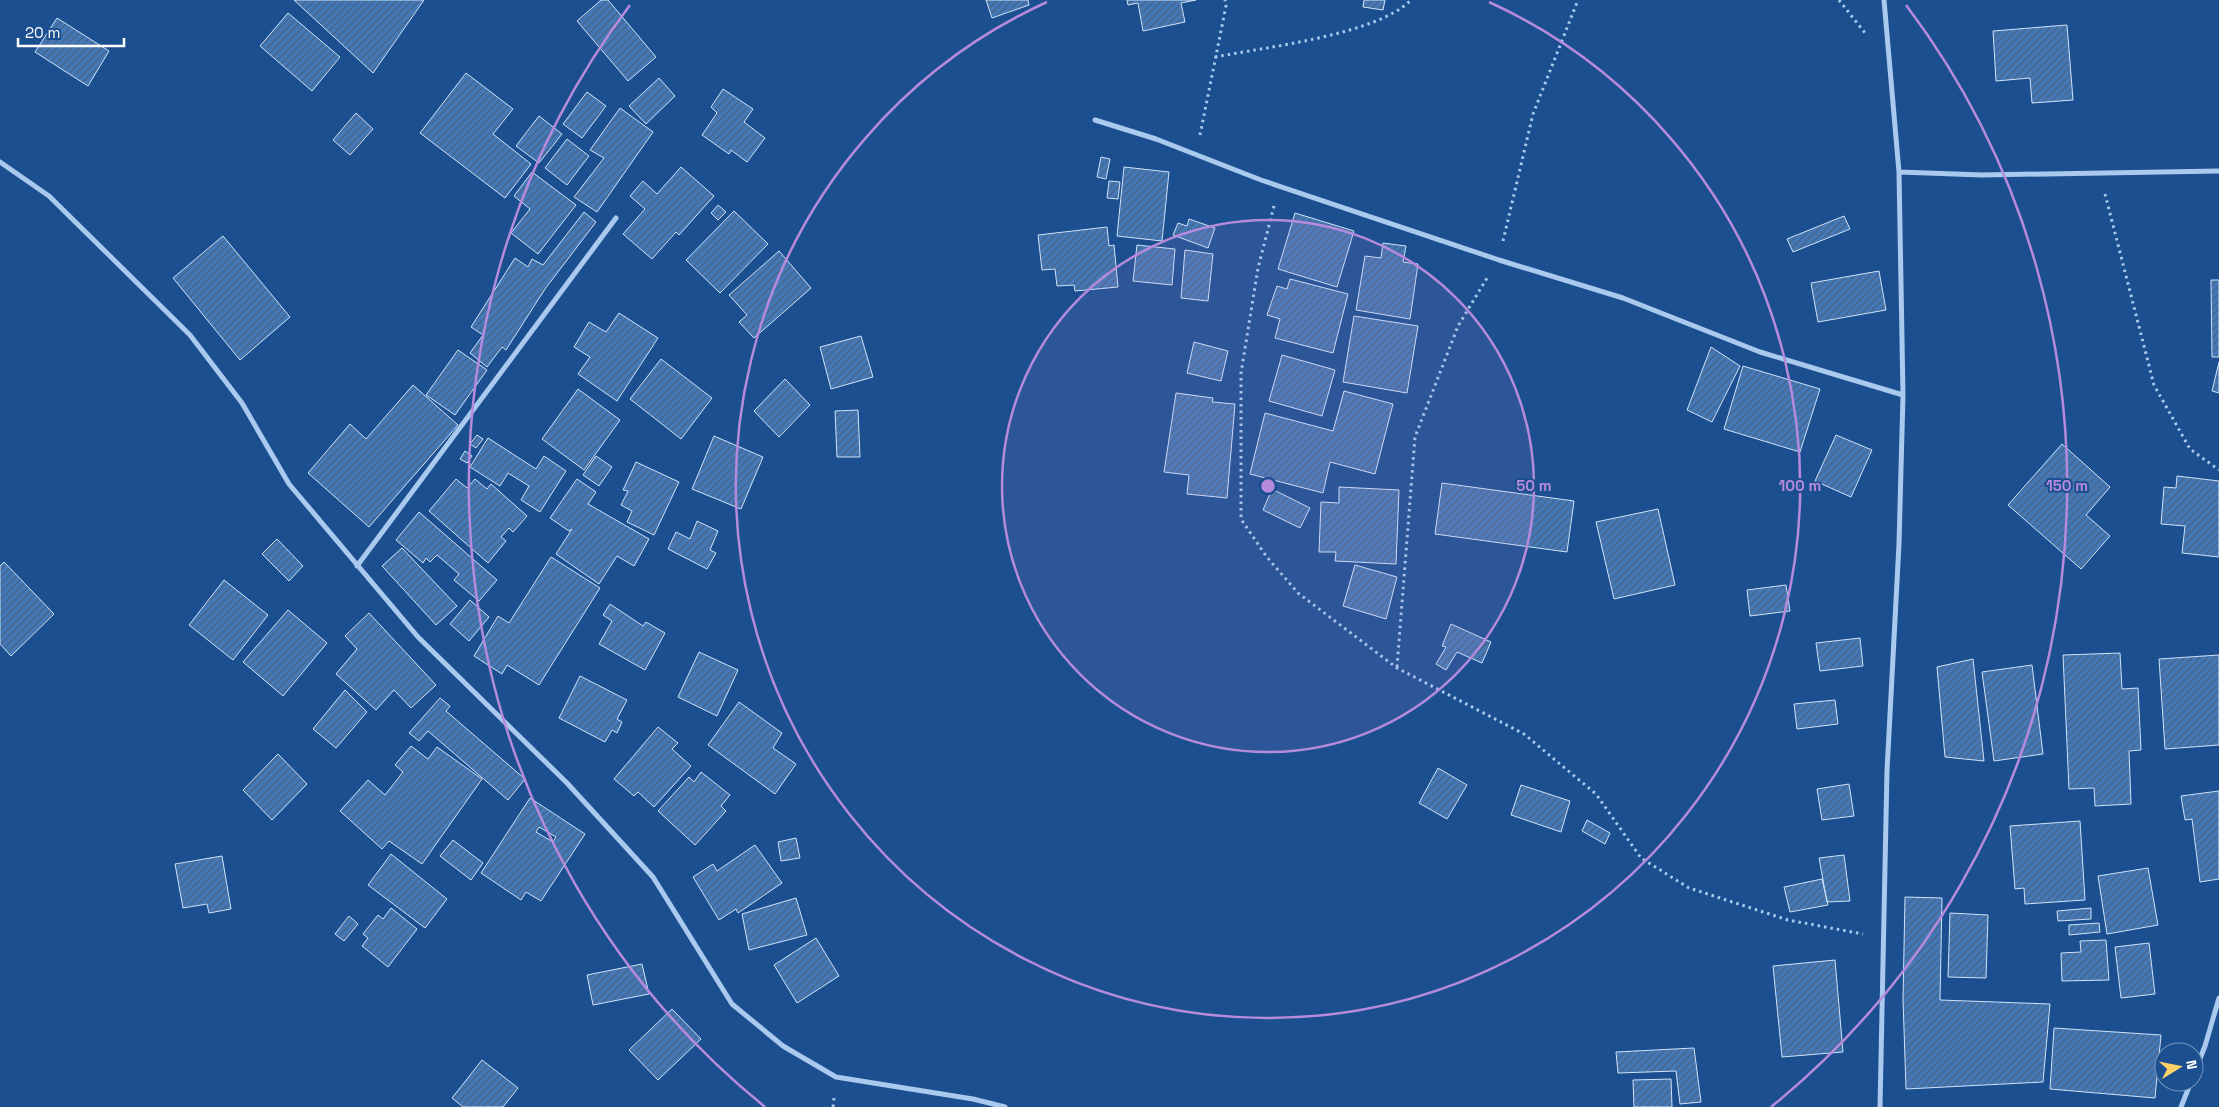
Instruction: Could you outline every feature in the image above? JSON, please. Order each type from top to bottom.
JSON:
[{"type":"street","points":[[1880,1107],[1887,771],[1899,544],[1903,395],[1899,172],[1884,0]]},
{"type":"street","points":[[1095,120],[1156,139],[1279,186],[1499,260],[1623,298],[1760,352],[1903,395]]},
{"type":"street","points":[[0,162],[49,196],[190,335],[242,403],[289,484],[418,638],[567,783],[652,877],[732,1004],[776,1040],[836,1077],[973,1099],[1005,1107]]},
{"type":"street","points":[[1899,172],[1982,175],[2219,171]]},
{"type":"street","points":[[357,566],[616,218]]},
{"type":"street","points":[[2204,1049],[2219,998]]},
{"type":"street","points":[[2180,1107],[2187,1092]]},
{"type":"path","points":[[1196,155],[1226,6],[1225,0]]},
{"type":"path","points":[[1215,57],[1349,31],[1402,9],[1411,0]]},
{"type":"path","points":[[1397,668],[1415,437],[1458,326],[1499,260],[1533,114],[1578,0]]},
{"type":"path","points":[[2100,174],[2154,385],[2190,449],[2219,470]]},
{"type":"path","points":[[1279,186],[1258,268],[1241,374],[1240,519],[1266,556],[1298,593],[1397,668],[1524,734],[1596,794],[1641,858],[1690,888],[1788,920],[1884,938]]},
{"type":"building","points":[[294,0],[424,0],[373,73]]},
{"type":"building","points":[[601,0],[608,0],[656,57],[628,81],[577,21]]},
{"type":"building","points":[[986,0],[1028,0],[1029,5],[992,18]]},
{"type":"building","points":[[1127,0],[1196,0],[1181,3],[1185,22],[1143,31],[1138,3],[1128,5]]},
{"type":"building","points":[[1364,0],[1385,0],[1383,10],[1363,7]]},
{"type":"building","points":[[288,13],[340,57],[312,91],[260,46]]},
{"type":"building","points":[[57,18],[109,51],[88,86],[35,52]]},
{"type":"building","points":[[2067,25],[2073,100],[2032,103],[2030,78],[1996,81],[1993,31]]},
{"type":"building","points":[[466,73],[513,109],[493,134],[531,164],[505,198],[420,133]]},
{"type":"building","points":[[659,78],[675,96],[646,124],[629,106]]},
{"type":"building","points":[[723,89],[753,109],[744,122],[765,138],[747,162],[731,150],[729,154],[702,135],[717,113],[711,107]]},
{"type":"building","points":[[587,92],[606,106],[582,138],[563,124]]},
{"type":"building","points":[[620,108],[653,132],[597,212],[574,197],[604,158],[590,150]]},
{"type":"building","points":[[356,113],[373,129],[350,155],[333,140]]},
{"type":"building","points":[[539,116],[562,134],[539,163],[516,146]]},
{"type":"building","points":[[567,139],[589,156],[567,185],[545,168]]},
{"type":"building","points":[[1101,157],[1110,159],[1106,179],[1097,177]]},
{"type":"building","points":[[681,167],[714,196],[679,235],[676,232],[652,259],[623,234],[645,209],[630,196],[643,181],[657,194]]},
{"type":"building","points":[[1124,167],[1169,172],[1162,241],[1117,236]]},
{"type":"building","points":[[532,172],[576,205],[538,254],[511,233],[530,209],[514,196]]},
{"type":"building","points":[[1109,181],[1120,182],[1118,199],[1107,198]]},
{"type":"building","points":[[718,205],[726,212],[718,220],[711,213]]},
{"type":"building","points":[[734,211],[768,244],[720,293],[686,260]]},
{"type":"building","points":[[584,212],[596,222],[545,289],[506,350],[502,347],[487,367],[470,353],[483,335],[471,327],[515,258],[528,267],[532,259],[543,265]]},
{"type":"building","points":[[1295,213],[1354,231],[1337,287],[1278,269]]},
{"type":"building","points":[[1844,216],[1850,229],[1793,252],[1787,239]]},
{"type":"building","points":[[1189,219],[1215,228],[1208,248],[1173,235],[1178,223],[1187,226]]},
{"type":"building","points":[[1107,227],[1109,246],[1114,245],[1118,287],[1075,291],[1074,285],[1057,286],[1055,269],[1042,270],[1038,235]]},
{"type":"building","points":[[223,236],[290,317],[240,360],[173,278]]},
{"type":"building","points":[[1383,243],[1406,246],[1403,262],[1418,264],[1410,319],[1356,310],[1365,256],[1381,258]]},
{"type":"building","points":[[1137,245],[1175,249],[1172,285],[1133,281]]},
{"type":"building","points":[[1185,250],[1213,254],[1208,301],[1181,298]]},
{"type":"building","points":[[779,251],[811,288],[754,338],[739,322],[747,315],[729,295]]},
{"type":"building","points":[[1879,271],[1886,310],[1818,322],[1811,283]]},
{"type":"building","points":[[1290,279],[1348,294],[1333,353],[1275,338],[1280,319],[1267,315],[1277,286],[1287,289]]},
{"type":"building","points":[[2211,280],[2219,280],[2219,357],[2212,357]]},
{"type":"building","points":[[619,313],[658,338],[617,401],[578,374],[590,357],[574,347],[589,322],[606,332]]},
{"type":"building","points":[[1354,316],[1418,326],[1407,393],[1343,382]]},
{"type":"building","points":[[861,336],[873,377],[831,389],[820,347]]},
{"type":"building","points":[[1194,342],[1228,351],[1221,381],[1187,373]]},
{"type":"building","points":[[1711,347],[1740,366],[1712,422],[1687,410]]},
{"type":"building","points":[[458,350],[487,370],[455,415],[426,395]]},
{"type":"building","points":[[1282,355],[1335,370],[1322,416],[1269,401]]},
{"type":"building","points":[[661,359],[712,398],[681,439],[630,399]]},
{"type":"building","points":[[2219,362],[2219,393],[2212,391]]},
{"type":"building","points":[[1743,366],[1820,389],[1800,452],[1724,429]]},
{"type":"building","points":[[785,379],[810,405],[779,437],[754,411]]},
{"type":"building","points":[[413,385],[458,425],[369,527],[308,473],[350,424],[366,439]]},
{"type":"building","points":[[578,389],[620,420],[584,470],[542,439]]},
{"type":"building","points":[[1344,391],[1393,404],[1375,474],[1330,462],[1323,493],[1250,474],[1265,413],[1333,431]]},
{"type":"building","points":[[1176,393],[1213,398],[1212,402],[1235,404],[1227,498],[1187,494],[1189,475],[1164,472]]},
{"type":"building","points":[[858,410],[860,457],[837,457],[835,411]]},
{"type":"building","points":[[477,435],[483,439],[476,448],[470,444]]},
{"type":"building","points":[[1836,435],[1872,450],[1851,497],[1815,481]]},
{"type":"building","points":[[714,436],[763,457],[741,509],[692,489]]},
{"type":"building","points":[[488,438],[536,469],[544,456],[566,471],[540,512],[521,500],[529,486],[508,473],[500,486],[470,467]]},
{"type":"building","points":[[2062,444],[2110,487],[2086,515],[2110,536],[2081,569],[2008,505]]},
{"type":"building","points":[[465,451],[472,456],[467,463],[460,459]]},
{"type":"building","points":[[596,456],[612,467],[599,486],[583,475]]},
{"type":"building","points":[[636,462],[679,482],[654,535],[627,522],[632,511],[621,505],[628,491],[623,490]]},
{"type":"building","points":[[2177,476],[2219,481],[2219,557],[2182,553],[2185,526],[2161,524],[2164,487],[2176,488]]},
{"type":"building","points":[[456,479],[467,488],[475,479],[487,489],[491,484],[527,516],[513,532],[509,528],[501,537],[506,541],[488,563],[429,511]]},
{"type":"building","points":[[577,479],[596,492],[588,504],[649,539],[634,566],[617,556],[599,584],[556,554],[572,529],[569,531],[550,518]]},
{"type":"building","points":[[1442,483],[1574,501],[1567,552],[1435,534]]},
{"type":"building","points":[[1339,487],[1399,490],[1396,564],[1335,561],[1336,552],[1319,552],[1321,502],[1339,503]]},
{"type":"building","points":[[1272,489],[1310,508],[1300,528],[1263,510]]},
{"type":"building","points":[[1658,509],[1675,585],[1614,599],[1596,522]]},
{"type":"building","points":[[419,512],[497,580],[479,601],[454,580],[459,574],[437,555],[430,562],[426,558],[423,563],[396,540]]},
{"type":"building","points":[[697,521],[718,531],[710,550],[716,553],[707,569],[668,549],[676,532],[690,539]]},
{"type":"building","points":[[277,539],[303,566],[289,581],[262,554]]},
{"type":"building","points":[[402,548],[457,606],[436,625],[382,566]]},
{"type":"building","points":[[551,557],[600,588],[539,685],[507,665],[502,674],[474,656],[498,616],[509,623]]},
{"type":"building","points":[[4,562],[54,614],[11,656],[0,644],[0,566]]},
{"type":"building","points":[[1355,565],[1397,577],[1386,619],[1343,606]]},
{"type":"building","points":[[224,580],[268,615],[233,660],[189,625]]},
{"type":"building","points":[[1786,585],[1790,611],[1750,616],[1747,590]]},
{"type":"building","points":[[470,600],[489,617],[469,641],[450,624]]},
{"type":"building","points":[[610,604],[643,626],[646,622],[665,633],[645,670],[599,644],[612,621],[603,615]]},
{"type":"building","points":[[288,610],[327,643],[283,696],[243,662]]},
{"type":"building","points":[[369,613],[436,685],[411,708],[394,690],[376,710],[336,674],[357,649],[345,636]]},
{"type":"building","points":[[1451,624],[1491,642],[1482,663],[1457,652],[1446,670],[1436,664],[1446,647],[1442,646]]},
{"type":"building","points":[[1860,638],[1863,666],[1820,671],[1816,643]]},
{"type":"building","points":[[699,652],[738,670],[717,716],[678,697]]},
{"type":"building","points":[[2120,653],[2122,689],[2138,688],[2141,750],[2129,751],[2131,804],[2095,806],[2094,788],[2069,789],[2063,655]]},
{"type":"building","points":[[2219,655],[2219,745],[2165,749],[2159,659]]},
{"type":"building","points":[[1973,659],[1984,761],[1945,757],[1937,667]]},
{"type":"building","points":[[2032,665],[2043,754],[1994,761],[1982,672]]},
{"type":"building","points":[[580,676],[627,700],[617,719],[622,722],[617,733],[612,730],[605,742],[559,718]]},
{"type":"building","points":[[345,690],[367,712],[336,748],[313,729]]},
{"type":"building","points":[[440,698],[450,706],[446,711],[525,779],[508,800],[428,731],[419,741],[409,733]]},
{"type":"building","points":[[1835,700],[1838,724],[1797,729],[1794,704]]},
{"type":"building","points":[[739,702],[782,733],[773,748],[796,764],[775,794],[708,745]]},
{"type":"building","points":[[658,727],[678,743],[672,749],[691,766],[654,807],[638,792],[634,796],[614,779]]},
{"type":"building","points":[[411,746],[428,759],[437,747],[482,779],[422,864],[389,841],[382,849],[340,811],[368,780],[385,795],[403,772],[395,765]]},
{"type":"building","points":[[278,754],[307,784],[272,820],[243,790]]},
{"type":"building","points":[[1438,768],[1467,785],[1447,819],[1419,803]]},
{"type":"building","points":[[701,772],[730,795],[721,806],[726,811],[695,845],[658,811],[689,777],[694,782]]},
{"type":"building","points":[[1849,784],[1854,816],[1822,820],[1817,789]]},
{"type":"building","points":[[1521,785],[1570,801],[1561,832],[1511,815]]},
{"type":"building","points":[[2219,791],[2219,879],[2200,882],[2192,819],[2185,820],[2181,796]]},
{"type":"building","points":[[530,798],[585,834],[541,901],[526,892],[521,900],[481,873]],"holes":[[[539,827],[556,837],[553,842],[536,832]]]},
{"type":"building","points":[[1587,820],[1610,833],[1605,844],[1582,831]]},
{"type":"building","points":[[2080,821],[2085,900],[2025,904],[2024,888],[2015,889],[2010,826]]},
{"type":"building","points":[[796,838],[800,858],[781,861],[778,842]]},
{"type":"building","points":[[453,840],[483,863],[471,880],[440,856]]},
{"type":"building","points":[[755,845],[782,883],[738,913],[736,909],[719,920],[693,877],[713,864],[717,871]]},
{"type":"building","points":[[391,854],[447,899],[425,928],[368,885]]},
{"type":"building","points":[[1844,855],[1850,901],[1827,902],[1819,858]]},
{"type":"building","points":[[222,856],[231,909],[209,913],[207,904],[183,908],[175,864]]},
{"type":"building","points":[[2148,868],[2158,925],[2107,934],[2098,876]]},
{"type":"building","points":[[1822,879],[1828,905],[1790,912],[1784,887]]},
{"type":"building","points":[[1905,897],[1942,898],[1940,1000],[2050,1004],[2043,1082],[1906,1089],[1903,999]]},
{"type":"building","points":[[796,898],[807,935],[749,950],[742,914]]},
{"type":"building","points":[[391,908],[417,929],[388,967],[362,946],[368,938],[363,934],[378,915],[383,919]]},
{"type":"building","points":[[2091,908],[2091,919],[2058,921],[2057,911]]},
{"type":"building","points":[[1950,913],[1988,915],[1986,978],[1948,977]]},
{"type":"building","points":[[349,916],[358,924],[344,941],[335,934]]},
{"type":"building","points":[[2099,923],[2100,932],[2069,935],[2069,925]]},
{"type":"building","points":[[816,938],[839,976],[797,1003],[774,965]]},
{"type":"building","points":[[2106,940],[2109,980],[2062,981],[2061,953],[2081,952],[2080,941]]},
{"type":"building","points":[[2149,943],[2155,994],[2121,998],[2115,947]]},
{"type":"building","points":[[1835,960],[1843,1052],[1782,1057],[1773,966]]},
{"type":"building","points":[[642,964],[649,994],[593,1005],[587,975]]},
{"type":"building","points":[[672,1009],[701,1039],[658,1080],[629,1050]]},
{"type":"building","points":[[2054,1028],[2161,1035],[2160,1042],[2154,1042],[2155,1098],[2050,1089]]},
{"type":"building","points":[[1694,1048],[1701,1102],[1680,1104],[1676,1071],[1618,1073],[1616,1052]]},
{"type":"building","points":[[482,1060],[518,1088],[503,1107],[463,1107],[452,1098]]},
{"type":"building","points":[[1671,1079],[1672,1107],[1634,1107],[1633,1080]]}]
